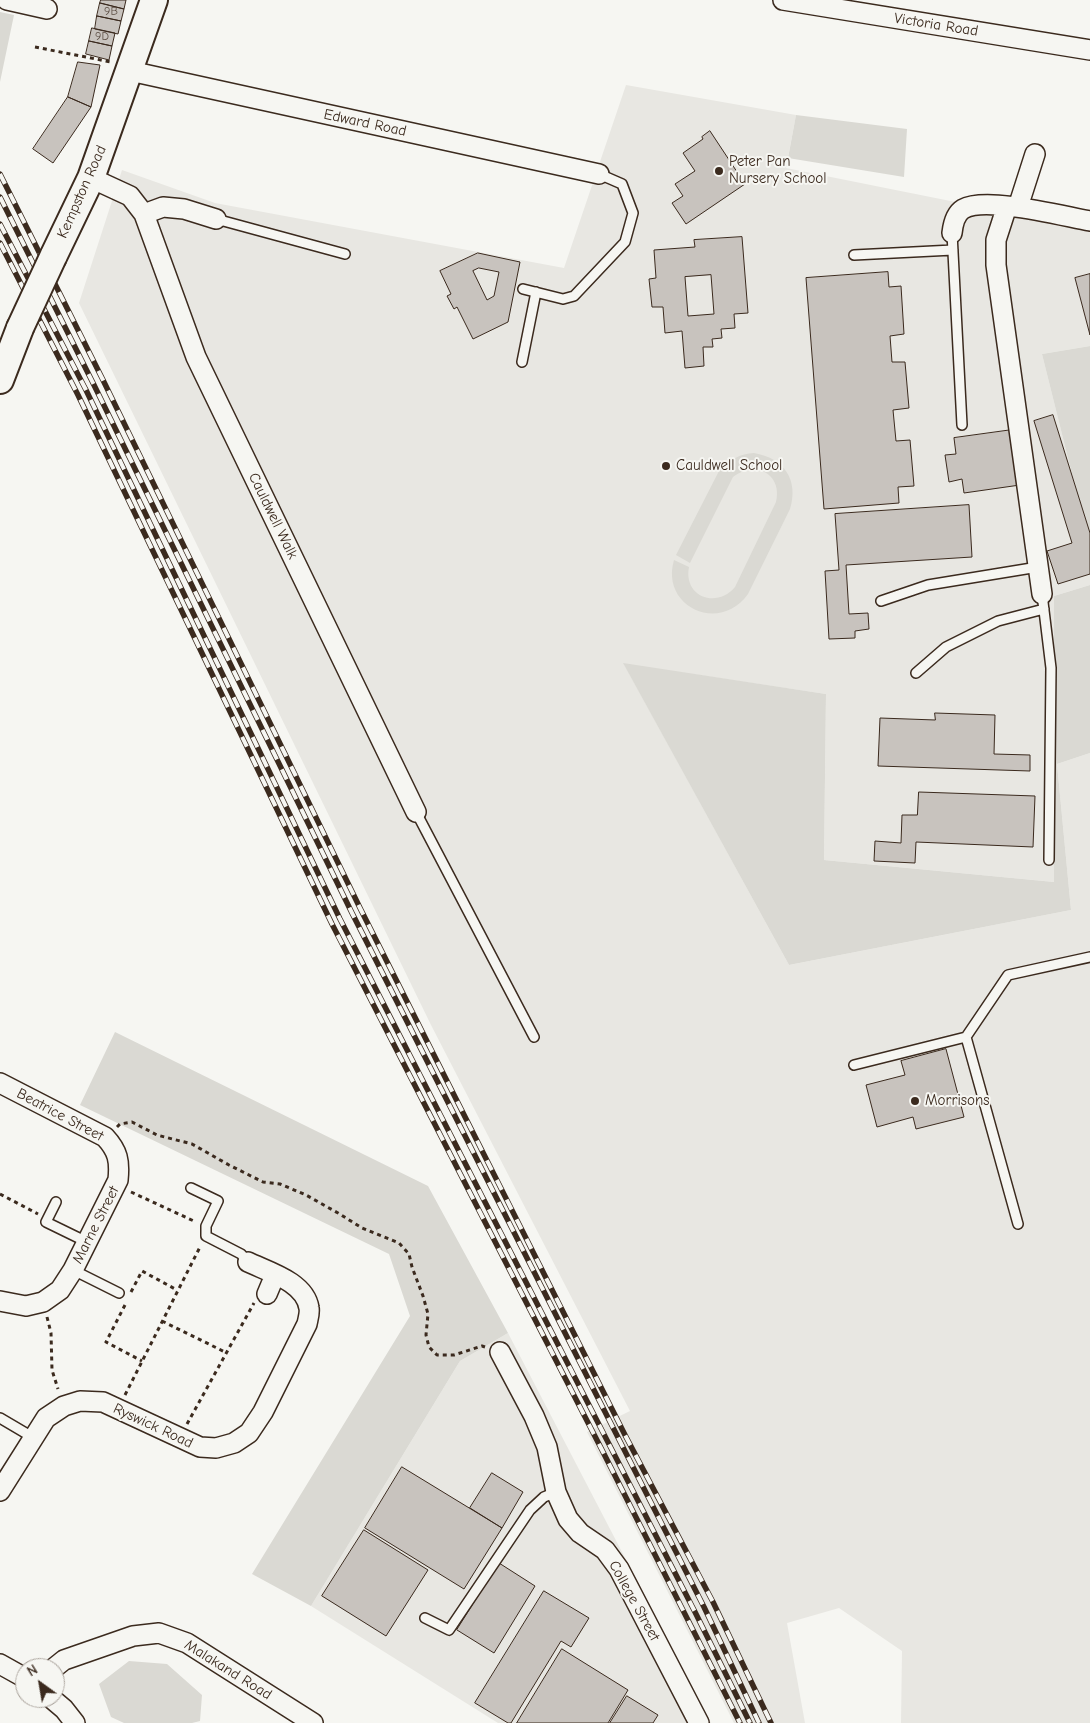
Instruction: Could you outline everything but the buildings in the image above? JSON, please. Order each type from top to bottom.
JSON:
[{"type":"main road","name":"Kempston Road","points":[[0,380],[20,328],[91,178],[123,67],[154,0]]},
{"type":"street","points":[[7,0],[47,9]]},
{"type":"street","name":"Victoria Road","points":[[783,0],[1090,50]]},
{"type":"street","name":"Edward Road","points":[[123,67],[599,174]]},
{"type":"street","points":[[1035,154],[996,240],[996,265],[1043,602]]},
{"type":"street","name":"Cauldwell Walk","points":[[91,178],[130,196],[144,214],[196,357],[416,812]]},
{"type":"street","points":[[952,242],[954,220],[962,210],[977,204],[1012,207],[1090,221]]},
{"type":"street","points":[[144,214],[163,207],[184,209],[216,219]]},
{"type":"street","name":"Beatrice Street","points":[[0,1083],[105,1137],[114,1148],[120,1165],[117,1182]]},
{"type":"street","name":"Marne Street","points":[[44,1302],[60,1290],[73,1270],[117,1182]]},
{"type":"street","name":"Ryswick Road","points":[[0,1491],[46,1418],[64,1406],[80,1402],[103,1402],[200,1448],[216,1448],[234,1443],[248,1433],[263,1412],[307,1324],[310,1309],[305,1296],[294,1284],[248,1262]]},
{"type":"street","points":[[267,1294],[276,1276]]},
{"type":"street","points":[[0,1301],[26,1306],[44,1302]]},
{"type":"street","name":"College Street","points":[[500,1352],[534,1416],[546,1447],[556,1492],[568,1519],[580,1533],[605,1550],[619,1569],[699,1723]]},
{"type":"street","name":"Malakand Road","points":[[65,1660],[132,1636],[159,1633],[187,1643],[313,1723]]},
{"type":"street","points":[[0,1664],[15,1672]]},
{"type":"street","points":[[63,1708],[75,1723]]},
{"type":"lane","points":[[523,289],[562,299],[574,296],[625,242],[633,213],[622,184],[599,174]]},
{"type":"lane","points":[[216,219],[345,254]]},
{"type":"lane","points":[[854,255],[952,242],[962,425]]},
{"type":"lane","points":[[522,362],[536,292]]},
{"type":"lane","points":[[882,601],[928,585],[1038,568]]},
{"type":"lane","points":[[916,673],[946,646],[1043,602],[1051,668],[1049,860]]},
{"type":"lane","points":[[416,812],[534,1038]]},
{"type":"lane","points":[[854,1065],[966,1037],[1008,975],[1090,956]]},
{"type":"lane","points":[[966,1037],[1018,1224]]},
{"type":"lane","points":[[191,1188],[218,1201],[206,1231],[241,1254],[248,1262]]},
{"type":"lane","points":[[56,1202],[46,1222],[87,1242]]},
{"type":"lane","name":"Marne Street","points":[[73,1270],[120,1293]]},
{"type":"lane","points":[[0,1418],[34,1438]]},
{"type":"lane","points":[[426,1618],[449,1630],[530,1510],[544,1497],[556,1492]]},
{"type":"path","points":[[35,47],[123,67]]},
{"type":"path","points":[[105,1137],[120,1124],[132,1122],[157,1135],[192,1144],[264,1182],[280,1184],[306,1195],[362,1228],[399,1242],[409,1254],[423,1296],[428,1314],[426,1335],[429,1347],[437,1355],[454,1355],[482,1346],[500,1352]]},
{"type":"path","points":[[117,1182],[206,1231],[118,1409]]},
{"type":"path","points":[[0,1194],[48,1219]]},
{"type":"path","points":[[142,1361],[106,1342],[142,1271],[177,1290]]},
{"type":"path","points":[[180,1438],[258,1295],[267,1294]]},
{"type":"path","points":[[44,1302],[51,1333],[52,1370],[64,1406]]},
{"type":"path","points":[[162,1321],[228,1353]]},
{"type":"shaded area","points":[[0,12],[14,15],[0,82]]},
{"type":"shaded area","points":[[626,85],[796,115],[786,168],[1045,220],[1090,226],[1090,346],[1042,354],[1090,546],[1090,585],[1054,596],[1054,882],[824,860],[826,694],[624,664],[789,965],[1071,910],[1057,764],[1090,753],[1090,1723],[901,1723],[902,1651],[839,1608],[787,1623],[805,1723],[734,1723],[587,1432],[630,1411],[431,1025],[79,303],[122,170],[215,203],[564,268]]},
{"type":"shaded area","points":[[796,115],[907,129],[904,177],[788,158]]},
{"type":"shaded area","points":[[1090,346],[1090,546],[1042,354]]},
{"type":"shaded area","points":[[754,453],[774,460],[787,472],[792,489],[790,509],[748,594],[736,606],[723,612],[709,613],[695,610],[684,602],[676,591],[672,577],[674,560],[689,567],[691,586],[696,592],[711,598],[728,594],[735,587],[776,502],[777,492],[771,477],[765,472],[758,470],[741,472],[733,477],[690,563],[676,555],[720,469],[736,458]]},
{"type":"shaded area","points":[[1090,585],[1090,753],[1057,764],[1071,910],[789,965],[623,663],[826,694],[824,860],[1054,882],[1054,596]]},
{"type":"shaded area","points":[[115,1032],[428,1186],[508,1333],[460,1361],[311,1606],[252,1574],[410,1316],[389,1254],[80,1105]]},
{"type":"shaded area","points":[[508,1333],[711,1723],[498,1723],[311,1606],[460,1361]]},
{"type":"shaded area","points":[[129,1661],[167,1664],[202,1695],[200,1721],[192,1723],[124,1723],[111,1717],[99,1684]]},
{"type":"railway","points":[[0,174],[103,380],[361,910],[625,1435],[713,1602],[771,1723]]},
{"type":"railway","points":[[0,197],[352,913],[704,1607],[759,1723]]},
{"type":"railway","points":[[0,224],[86,390],[340,919],[750,1723]]},
{"type":"railway","points":[[0,243],[78,395],[332,924],[740,1723]]},
{"type":"place","name":"Peter Pan Nursery School","points":[[719,171]]},
{"type":"place","name":"Cauldwell School","points":[[666,466]]},
{"type":"place","name":"Morrisons","points":[[915,1101]]}]
